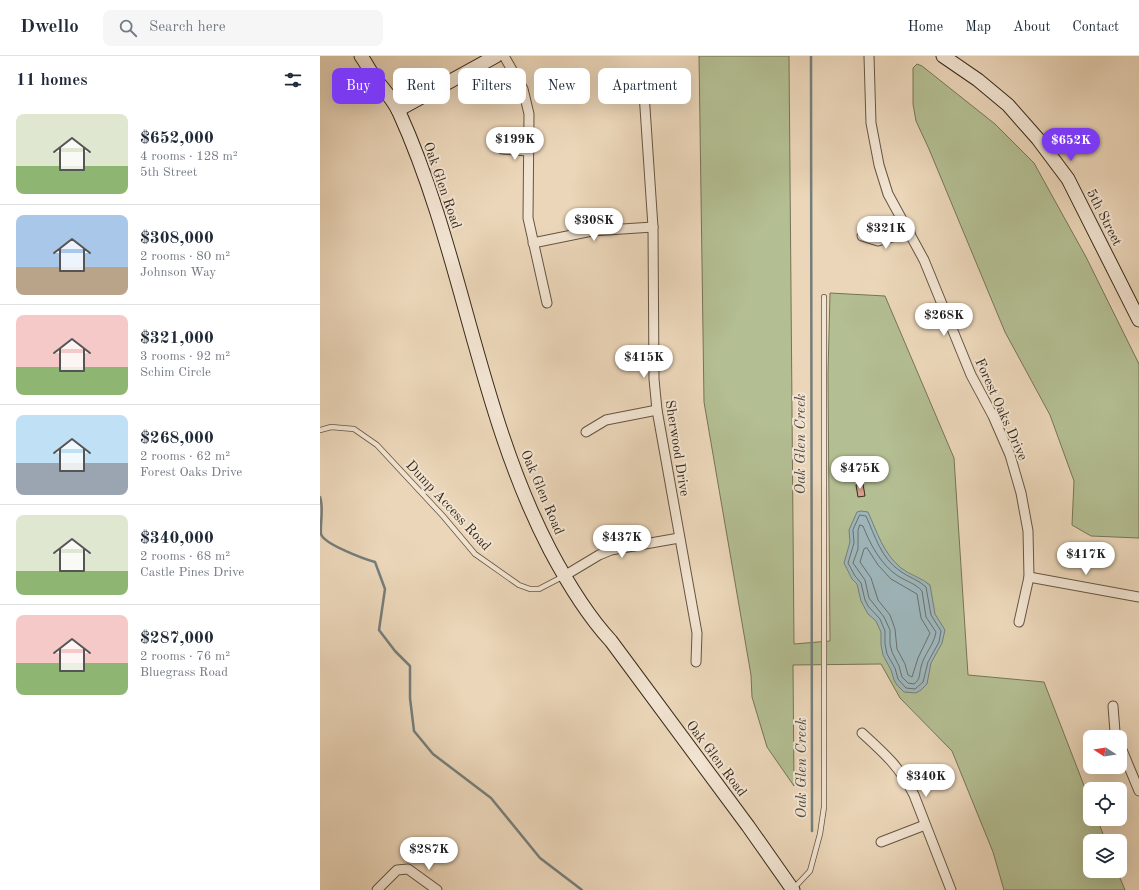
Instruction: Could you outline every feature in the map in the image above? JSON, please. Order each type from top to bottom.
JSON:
[{"type":"main road","name":"Oak Glen Road","points":[[361,56],[398,110],[426,177],[452,259],[489,392],[514,468],[537,525],[564,576],[601,630],[748,826],[793,890]]},
{"type":"main road","points":[[398,110],[496,56]]},
{"type":"main road","name":"5th Street","points":[[943,56],[978,80],[1008,105],[1038,139],[1068,179],[1139,320]]},
{"type":"street","points":[[504,56],[523,89],[529,114],[528,218],[547,303]]},
{"type":"street","name":"Forest Oaks Drive","points":[[869,56],[871,123],[879,165],[888,194],[924,260],[971,375],[993,416],[1010,455],[1021,494],[1028,531],[1029,577],[1019,622]]},
{"type":"street","name":"Sherwood Drive","points":[[645,104],[653,227],[654,379],[657,410],[697,633],[696,662]]},
{"type":"street","points":[[502,149],[528,151]]},
{"type":"street","points":[[533,243],[592,232],[653,227]]},
{"type":"street","points":[[862,236],[878,241],[910,232]]},
{"type":"street","points":[[586,432],[606,420],[657,410]]},
{"type":"street","points":[[564,576],[611,550],[679,538]]},
{"type":"street","points":[[1029,577],[1139,597]]},
{"type":"street","points":[[1113,706],[1115,730]]},
{"type":"street","points":[[862,733],[898,768],[914,795],[951,890]]},
{"type":"street","points":[[1127,761],[1139,791]]},
{"type":"street","points":[[881,842],[925,825]]},
{"type":"street","points":[[377,890],[397,870],[408,869],[437,890]]},
{"type":"lane","points":[[793,890],[810,871],[820,834],[824,807],[824,297]]},
{"type":"lane","name":"Dump Access Road","points":[[320,430],[331,427],[354,429],[377,445],[476,554],[519,585],[530,589],[539,589],[564,576]]},
{"type":"green space","points":[[699,56],[789,56],[794,644],[830,641],[828,374],[830,293],[885,296],[954,458],[968,675],[1044,682],[1083,783],[1083,826],[1100,826],[1103,834],[1083,834],[1083,878],[1120,878],[1125,890],[1004,890],[993,852],[952,751],[900,698],[881,664],[793,665],[794,786],[767,747],[752,697],[751,675],[704,402]]},
{"type":"green space","points":[[917,64],[922,66],[995,124],[1034,163],[1086,257],[1139,364],[1139,538],[1091,536],[1072,525],[1074,481],[1050,415],[1005,332],[916,121],[913,104],[913,68]]},
{"type":"water","points":[[857,512],[868,512],[881,542],[895,562],[901,568],[930,585],[935,614],[945,630],[942,643],[931,663],[927,684],[916,693],[904,692],[894,680],[891,670],[883,655],[881,632],[876,621],[868,614],[861,601],[857,584],[852,579],[844,563],[850,542],[849,530]]},
{"type":"building","points":[[863,484],[865,496],[858,497],[856,485]]},
{"type":"waterway","name":"Oak Glen Creek","points":[[811,56],[812,831]]},
{"type":"waterway","points":[[320,497],[322,506],[321,534],[324,538],[345,551],[375,562],[385,589],[379,630],[395,651],[410,666],[410,698],[414,731],[433,754],[491,798],[540,858],[582,890]]}]
